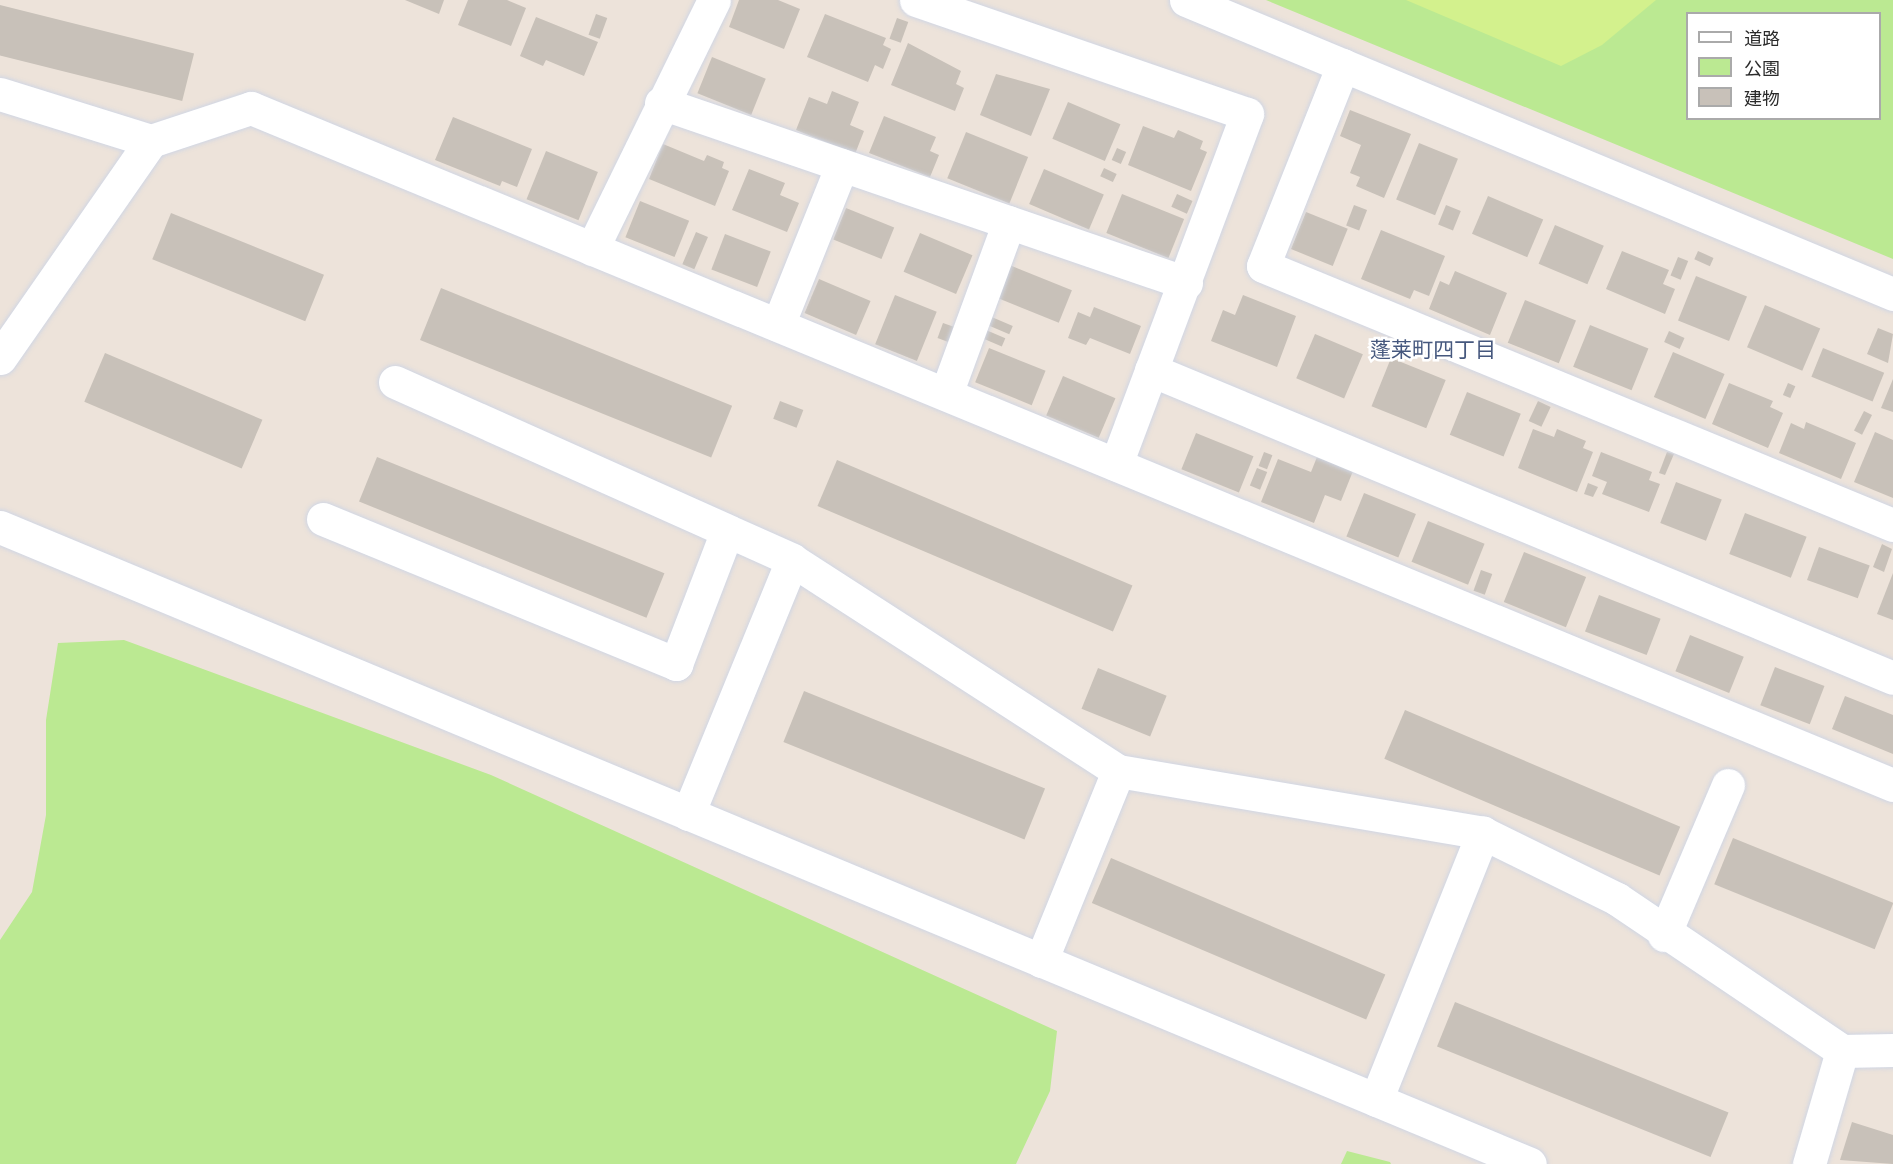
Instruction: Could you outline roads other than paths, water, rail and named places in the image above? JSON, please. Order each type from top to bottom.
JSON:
[{"type":"street","points":[[592,249],[661,103],[714,0]]},
{"type":"street","points":[[916,0],[1247,114],[1186,283],[1116,464]]},
{"type":"street","points":[[1186,0],[1893,294]]},
{"type":"street","points":[[1343,65],[1263,266],[1893,525]]},
{"type":"street","points":[[0,94],[151,141],[251,108],[1893,785]]},
{"type":"street","points":[[661,103],[1186,283]]},
{"type":"street","points":[[0,358],[151,141]]},
{"type":"street","points":[[778,326],[842,165]]},
{"type":"street","points":[[946,394],[1009,222]]},
{"type":"street","points":[[1151,370],[1893,678]]},
{"type":"street","points":[[395,382],[792,560],[1118,771],[1483,833],[1617,900],[1664,935],[1842,1051],[1893,1050]]},
{"type":"street","points":[[323,519],[676,664],[727,531]]},
{"type":"street","points":[[0,527],[1530,1164]]},
{"type":"street","points":[[688,814],[792,560]]},
{"type":"street","points":[[1041,961],[1118,771]]},
{"type":"street","points":[[1664,935],[1728,785]]},
{"type":"street","points":[[1376,1100],[1483,833]]},
{"type":"street","points":[[1809,1164],[1842,1051]]},
{"type":"district","name":"蓬莱町四丁目","points":[[1433,350]]}]
